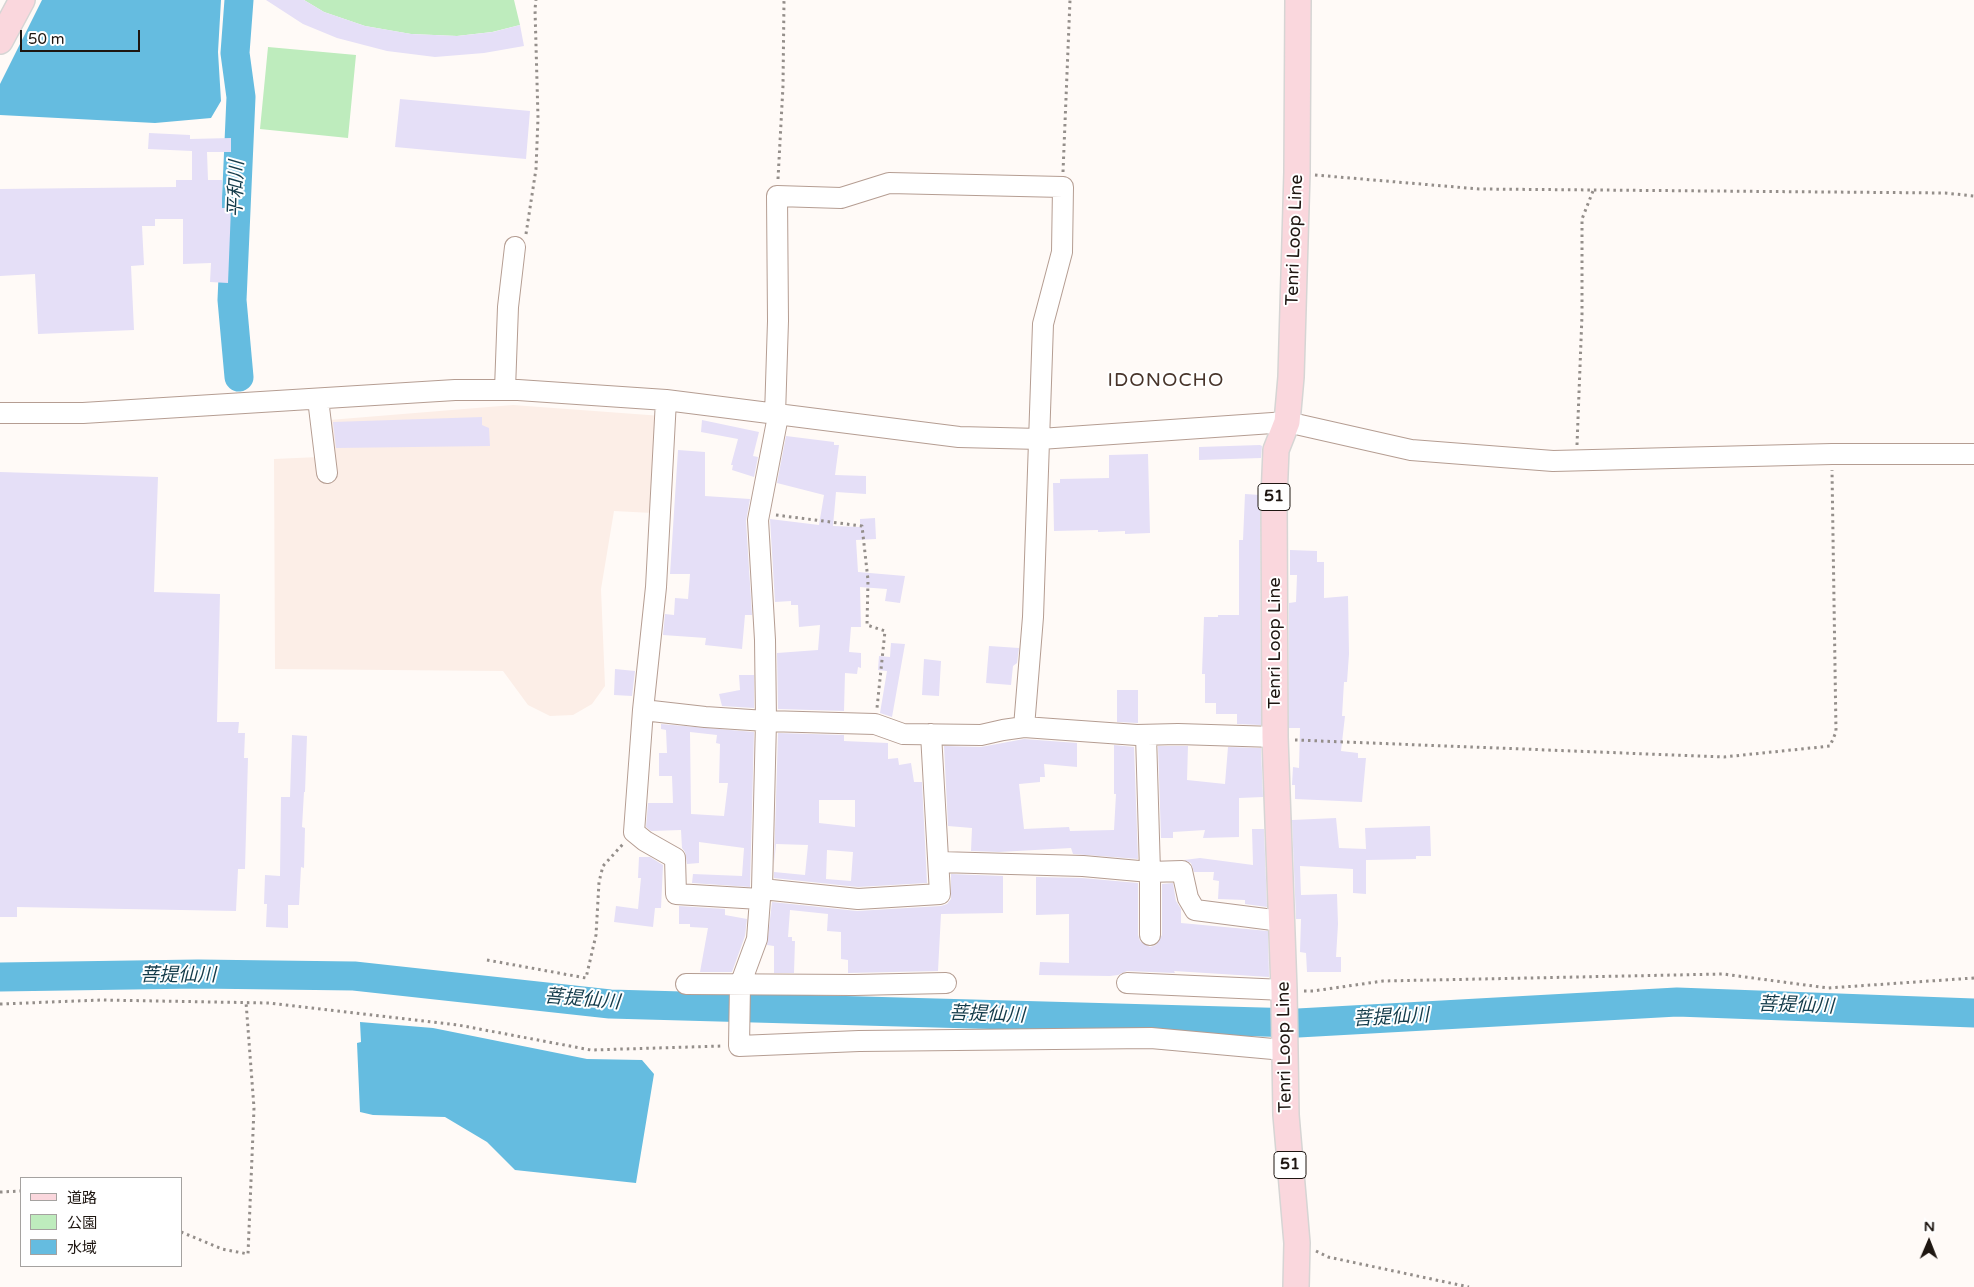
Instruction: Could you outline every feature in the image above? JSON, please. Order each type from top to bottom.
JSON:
[{"type":"main road","points":[[0,41],[22,0]]},
{"type":"main road","name":"Tenri Loop Line","points":[[1296,1287],[1297,1243],[1286,1115],[1275,738],[1274,498],[1276,450],[1287,422],[1291,377],[1297,172],[1298,0]]},
{"type":"street","points":[[1024,727],[1033,617],[1043,324],[1062,252],[1063,187],[889,183],[841,198],[776,196],[778,321],[776,415],[758,520],[765,640],[766,721],[761,894],[757,939],[739,987],[739,1043],[1151,1038],[1284,1046]]},
{"type":"street","points":[[505,390],[508,307],[521,244]]},
{"type":"street","points":[[0,413],[83,413],[455,390],[505,390],[666,400],[959,437],[1040,438],[1287,422],[1411,450],[1553,461],[1832,454],[1974,454]]},
{"type":"street","points":[[318,399],[327,473]]},
{"type":"street","points":[[666,400],[656,587],[643,710],[634,832],[645,842],[675,858],[676,894],[761,894],[858,899],[940,894],[931,734]]},
{"type":"street","points":[[643,710],[766,721],[875,724],[903,734],[982,735],[1024,727],[1146,735],[1178,734],[1275,738]]},
{"type":"street","points":[[1146,735],[1150,935]]},
{"type":"street","points":[[939,862],[1083,866],[1150,872],[1182,870],[1188,898],[1194,910],[1281,921]]},
{"type":"street","points":[[686,984],[739,987],[946,982]]},
{"type":"street","points":[[1127,983],[1283,993]]},
{"type":"path","points":[[521,244],[536,169],[538,118],[536,0]]},
{"type":"path","points":[[776,196],[783,86],[784,0]]},
{"type":"path","points":[[1063,187],[1070,0]]},
{"type":"path","points":[[1297,172],[1479,189],[1945,193],[1974,196]]},
{"type":"path","points":[[1576,460],[1582,315],[1582,219],[1593,190]]},
{"type":"path","points":[[1275,738],[1304,741],[1724,757],[1830,746],[1836,732],[1832,454]]},
{"type":"path","points":[[759,513],[862,526],[868,580],[867,625],[885,631],[875,724]]},
{"type":"path","points":[[487,960],[586,978],[596,935],[599,882],[603,866],[634,832]]},
{"type":"path","points":[[1283,993],[1313,991],[1383,981],[1713,975],[1828,988],[1974,978]]},
{"type":"path","points":[[0,1004],[102,1000],[246,1002],[279,1004],[458,1025],[591,1050],[739,1043]]},
{"type":"path","points":[[182,1232],[222,1249],[248,1254],[254,1108],[246,1002]]},
{"type":"path","points":[[0,1192],[20,1191]]},
{"type":"path","points":[[1297,1243],[1328,1257],[1469,1287]]},
{"type":"shaded area","points":[[513,405],[662,416],[652,513],[614,511],[601,589],[605,686],[592,704],[573,715],[550,716],[528,705],[503,671],[275,669],[274,459],[319,457],[317,421]]},
{"type":"green space","points":[[304,0],[514,0],[520,25],[492,32],[457,36],[411,34],[365,26],[324,12]]},
{"type":"green space","points":[[268,47],[356,55],[348,138],[260,129]]},
{"type":"water","points":[[42,0],[221,0],[218,52],[221,101],[211,118],[155,123],[0,115],[0,84]]},
{"type":"water","points":[[360,1022],[433,1028],[587,1059],[642,1060],[654,1074],[636,1183],[515,1170],[487,1142],[445,1117],[373,1115],[360,1112],[357,1043],[361,1042]]},
{"type":"building","points":[[266,0],[304,0],[324,12],[365,26],[411,34],[457,36],[493,32],[520,25],[524,46],[484,53],[435,57],[387,51],[337,38],[303,24]]},
{"type":"building","points":[[400,99],[530,111],[526,159],[395,147]]},
{"type":"building","points":[[149,133],[190,135],[190,139],[231,138],[231,152],[207,152],[208,180],[222,180],[222,208],[231,208],[228,283],[210,282],[211,263],[183,264],[183,219],[155,219],[155,226],[142,226],[144,265],[131,266],[134,330],[38,334],[35,274],[0,276],[0,189],[176,187],[176,180],[192,180],[192,151],[148,149]]},
{"type":"building","points":[[482,417],[482,425],[489,428],[490,446],[336,448],[333,422]]},
{"type":"building","points":[[702,420],[759,432],[753,456],[758,457],[754,477],[732,470],[733,465],[731,465],[738,439],[701,432]]},
{"type":"building","points":[[786,436],[834,442],[834,445],[839,445],[835,475],[866,476],[866,494],[836,492],[833,526],[860,527],[860,519],[875,518],[876,539],[856,540],[858,572],[905,576],[900,603],[885,601],[887,589],[860,587],[861,627],[851,627],[849,652],[861,653],[861,668],[858,667],[857,674],[845,673],[844,711],[778,709],[777,653],[818,650],[820,625],[799,627],[798,605],[791,605],[791,601],[775,602],[770,519],[819,525],[824,495],[777,483]]},
{"type":"building","points":[[1262,446],[1261,458],[1199,460],[1199,447]]},
{"type":"building","points":[[678,450],[705,452],[705,496],[750,499],[746,521],[752,615],[745,615],[742,649],[705,645],[706,638],[663,635],[665,614],[674,615],[675,598],[688,599],[690,574],[670,574]]},
{"type":"building","points":[[1148,454],[1150,533],[1125,534],[1125,531],[1098,532],[1098,530],[1054,531],[1053,483],[1060,483],[1060,479],[1109,478],[1109,455]]},
{"type":"building","points":[[0,472],[158,477],[154,592],[220,594],[217,722],[239,722],[238,733],[245,733],[244,758],[248,758],[245,869],[238,869],[236,911],[17,907],[17,917],[0,917]]},
{"type":"building","points":[[1245,494],[1260,495],[1261,725],[1237,724],[1237,714],[1216,714],[1216,703],[1205,703],[1205,674],[1202,674],[1204,617],[1239,615],[1239,540],[1243,540]]},
{"type":"building","points":[[1290,550],[1317,551],[1317,562],[1324,562],[1324,598],[1348,596],[1349,654],[1347,682],[1344,682],[1342,716],[1345,716],[1341,751],[1358,753],[1358,758],[1366,758],[1362,802],[1295,799],[1295,785],[1292,785],[1293,767],[1299,768],[1300,728],[1289,728],[1289,603],[1296,602],[1297,575],[1290,575]]},
{"type":"building","points":[[891,643],[905,644],[892,717],[880,713],[887,671],[878,670],[879,656],[890,657]]},
{"type":"building","points":[[989,646],[1019,648],[1017,663],[1013,666],[1011,685],[986,683]]},
{"type":"building","points":[[924,659],[941,661],[939,696],[922,695]]},
{"type":"building","points":[[615,669],[635,671],[632,696],[614,695]]},
{"type":"building","points":[[739,675],[754,675],[754,708],[722,706],[719,694],[740,690]]},
{"type":"building","points":[[1117,690],[1138,690],[1138,723],[1117,722]]},
{"type":"building","points":[[661,724],[754,732],[750,887],[692,883],[693,874],[742,876],[744,848],[699,842],[699,863],[687,864],[685,852],[682,848],[681,830],[651,831],[646,827],[648,803],[673,803],[672,776],[659,776],[659,753],[667,753],[666,730],[661,729]],"holes":[[[690,732],[717,735],[716,743],[720,744],[719,783],[728,783],[724,816],[691,814]]]},
{"type":"building","points":[[778,733],[844,735],[844,741],[888,743],[888,759],[898,758],[899,765],[911,763],[914,782],[922,782],[927,883],[858,887],[774,878],[774,872],[805,875],[808,845],[776,844],[774,864]],"holes":[[[819,800],[855,800],[855,827],[819,823]],[[827,850],[853,852],[851,881],[826,879]]]},
{"type":"building","points":[[292,735],[307,736],[302,827],[305,828],[304,868],[301,867],[299,905],[288,905],[288,928],[266,927],[267,904],[264,904],[265,875],[280,876],[281,797],[290,797]]},
{"type":"building","points":[[1024,739],[1077,743],[1077,767],[1044,764],[1045,777],[1040,777],[1040,782],[1019,784],[1024,829],[1069,827],[1070,831],[1114,830],[1116,794],[1114,794],[1114,745],[1134,747],[1138,859],[1073,854],[1071,848],[999,852],[971,851],[972,828],[948,826],[944,746],[981,747]]},
{"type":"building","points":[[1158,746],[1188,746],[1187,780],[1225,784],[1228,747],[1261,748],[1263,797],[1239,798],[1239,837],[1203,838],[1205,830],[1173,832],[1173,838],[1161,838]]},
{"type":"building","points":[[1336,818],[1339,848],[1366,849],[1365,828],[1430,826],[1431,856],[1416,856],[1416,859],[1366,860],[1366,894],[1353,893],[1353,869],[1300,866],[1301,895],[1337,894],[1336,957],[1341,957],[1341,972],[1307,972],[1306,953],[1300,952],[1301,919],[1296,919],[1292,820]]},
{"type":"building","points":[[1252,829],[1264,829],[1267,907],[1245,904],[1245,900],[1218,899],[1219,881],[1213,880],[1214,872],[1194,872],[1191,863],[1184,860],[1200,858],[1253,865]]},
{"type":"building","points":[[639,857],[650,857],[663,865],[661,908],[655,908],[653,927],[614,922],[616,906],[638,909],[641,878],[638,878]]},
{"type":"building","points":[[951,874],[1003,876],[1003,913],[941,914],[938,971],[848,973],[848,960],[841,959],[841,932],[827,931],[828,914],[790,910],[788,937],[792,937],[792,941],[795,941],[794,973],[774,973],[774,946],[767,945],[772,902],[857,911],[941,906],[947,904],[951,899]]},
{"type":"building","points":[[1036,877],[1082,878],[1138,883],[1138,935],[1140,941],[1150,947],[1156,945],[1162,935],[1162,884],[1173,883],[1176,901],[1181,909],[1181,923],[1268,931],[1269,977],[1174,971],[1175,973],[1127,971],[1110,976],[1039,975],[1040,962],[1069,963],[1069,914],[1036,915]]},
{"type":"building","points":[[679,906],[725,909],[725,915],[747,919],[745,936],[732,972],[700,972],[708,928],[690,927],[690,924],[679,924]]},
{"type":"waterway","name":"平和川","points":[[239,0],[235,53],[241,97],[232,300],[239,377]]},
{"type":"waterway","name":"菩提仙川","points":[[0,977],[198,974],[354,976],[610,1004],[1298,1023],[1677,1002],[1974,1013]]},
{"type":"district","name":"IDONOCHO","points":[[1166,381]]}]
